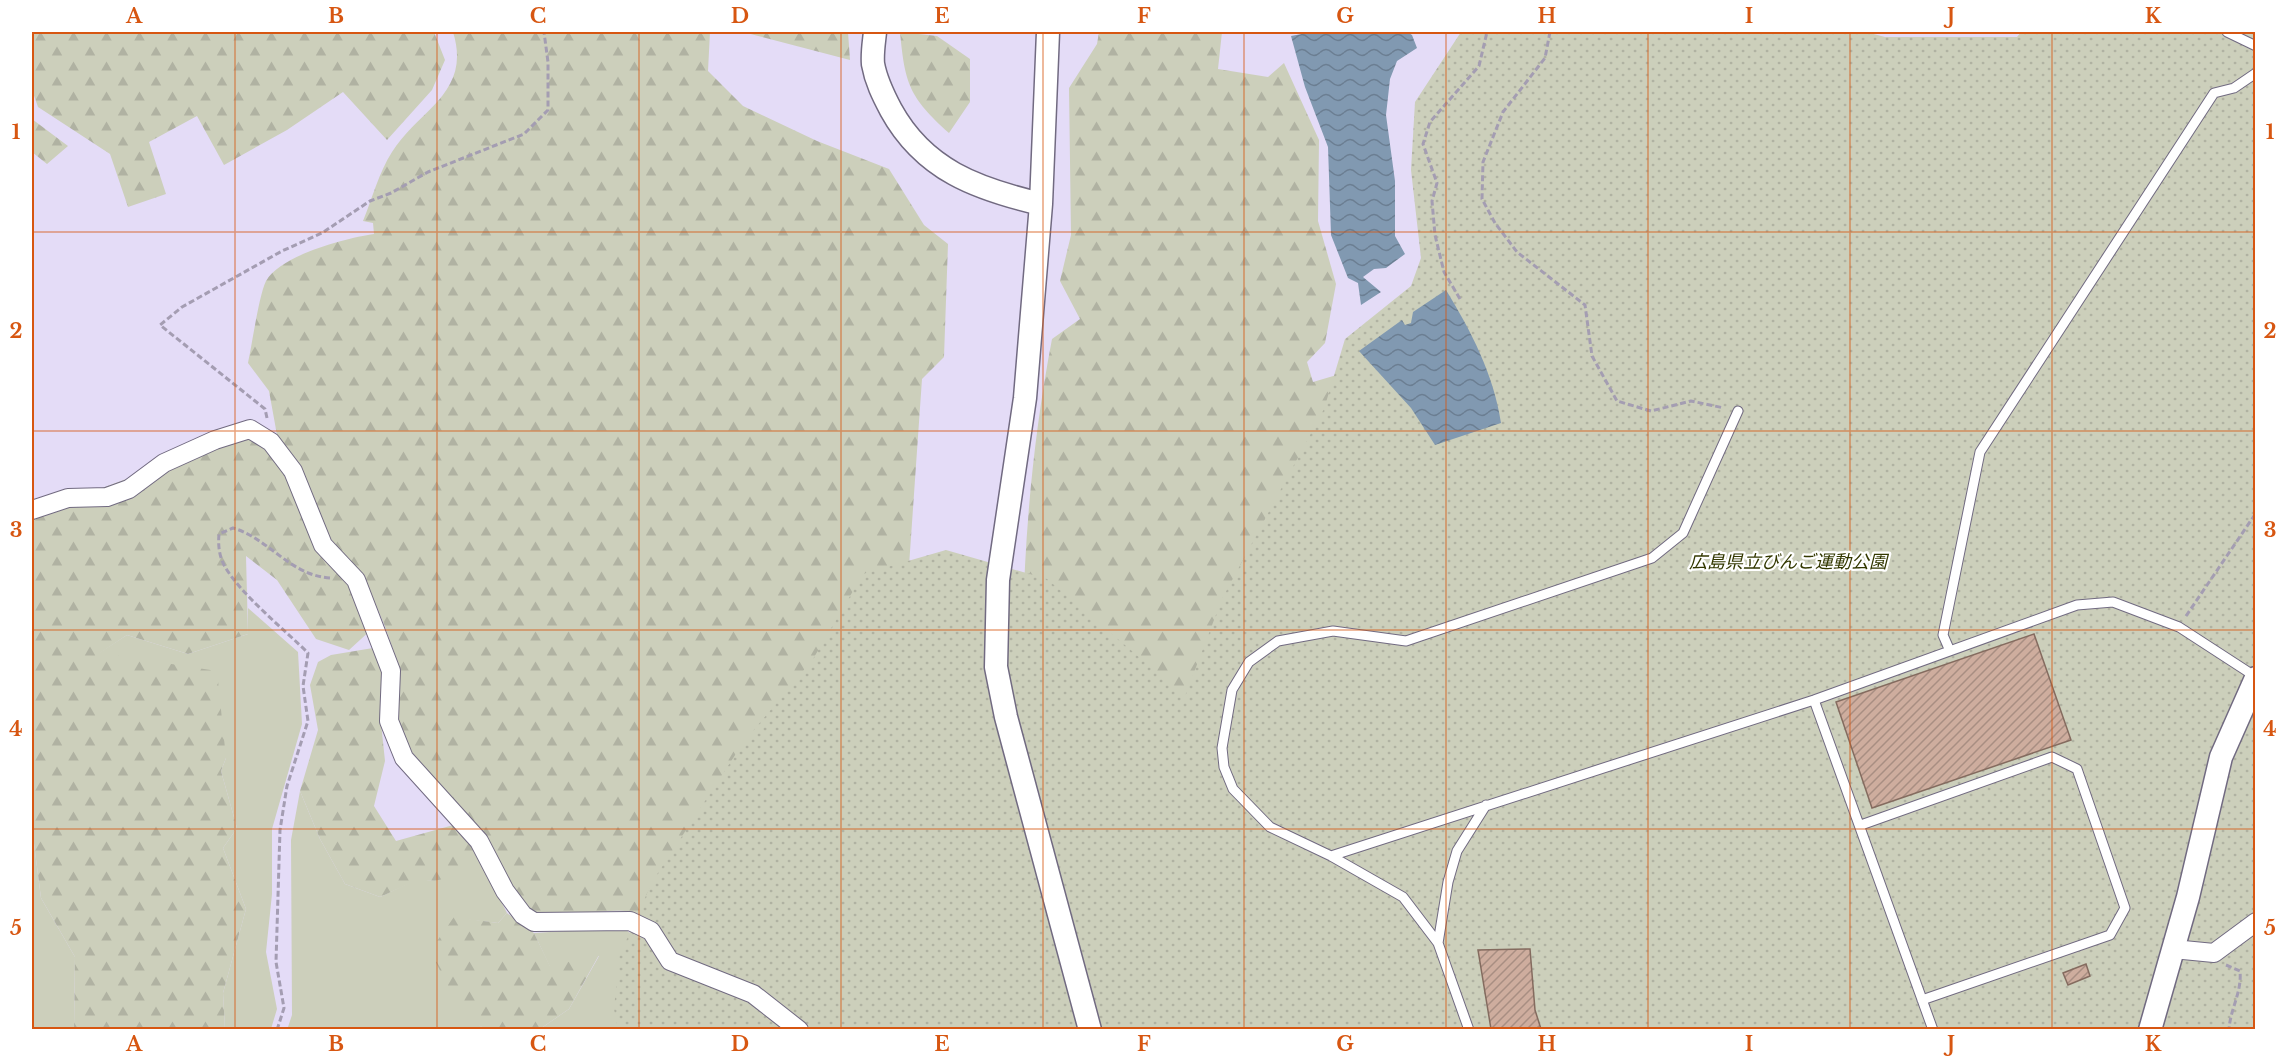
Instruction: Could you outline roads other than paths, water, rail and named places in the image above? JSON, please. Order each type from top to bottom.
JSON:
[{"type":"street","points":[[875,32],[873,63],[880,90],[898,122],[922,153],[944,171],[1005,196],[1041,204]]},
{"type":"street","points":[[1048,32],[1041,204],[1025,398],[998,580],[996,667],[1006,717],[1090,1029]]},
{"type":"street","points":[[32,510],[68,498],[107,497],[129,489],[164,463],[215,440],[250,429],[271,442],[293,471],[323,545],[356,580],[391,671],[389,721],[404,759],[479,841],[505,891],[523,915],[534,922],[630,921],[651,931],[670,961],[753,994],[799,1029]]},
{"type":"street","points":[[2150,1029],[2174,949],[2221,757],[2256,678]]},
{"type":"street","points":[[2174,949],[2214,953],[2256,922]]},
{"type":"lane","points":[[2227,32],[2256,46]]},
{"type":"lane","points":[[1950,651],[1943,635],[1980,452],[2214,93],[2234,88],[2256,73]]},
{"type":"lane","points":[[1469,1029],[1438,943],[1403,897],[1331,856],[1270,827],[1233,789],[1224,767],[1224,726],[1232,690],[1249,662],[1278,641],[1333,632],[1406,642],[1652,558],[1683,533],[1738,411]]},
{"type":"lane","points":[[1331,856],[1814,700],[2078,605],[2113,602],[2179,627],[2256,678]]},
{"type":"lane","points":[[1814,700],[1933,1029]]},
{"type":"lane","points":[[1861,825],[2052,757],[2078,769],[2125,908],[2110,935],[1922,1000]]},
{"type":"lane","points":[[1438,943],[1448,882],[1457,851],[1486,805]]},
{"type":"water","points":[[1312,32],[1407,32],[1412,35],[1417,48],[1397,61],[1390,79],[1386,115],[1395,181],[1395,236],[1405,254],[1386,268],[1374,269],[1363,277],[1381,292],[1361,305],[1358,283],[1348,278],[1331,235],[1328,147],[1305,87],[1291,36]]},
{"type":"water","points":[[1446,290],[1480,354],[1493,388],[1501,423],[1435,445],[1411,408],[1359,351],[1402,320],[1405,325],[1411,323],[1413,312]]},
{"type":"park label","name":"広島県立びんご運動公園","points":[[1788,562]]}]
